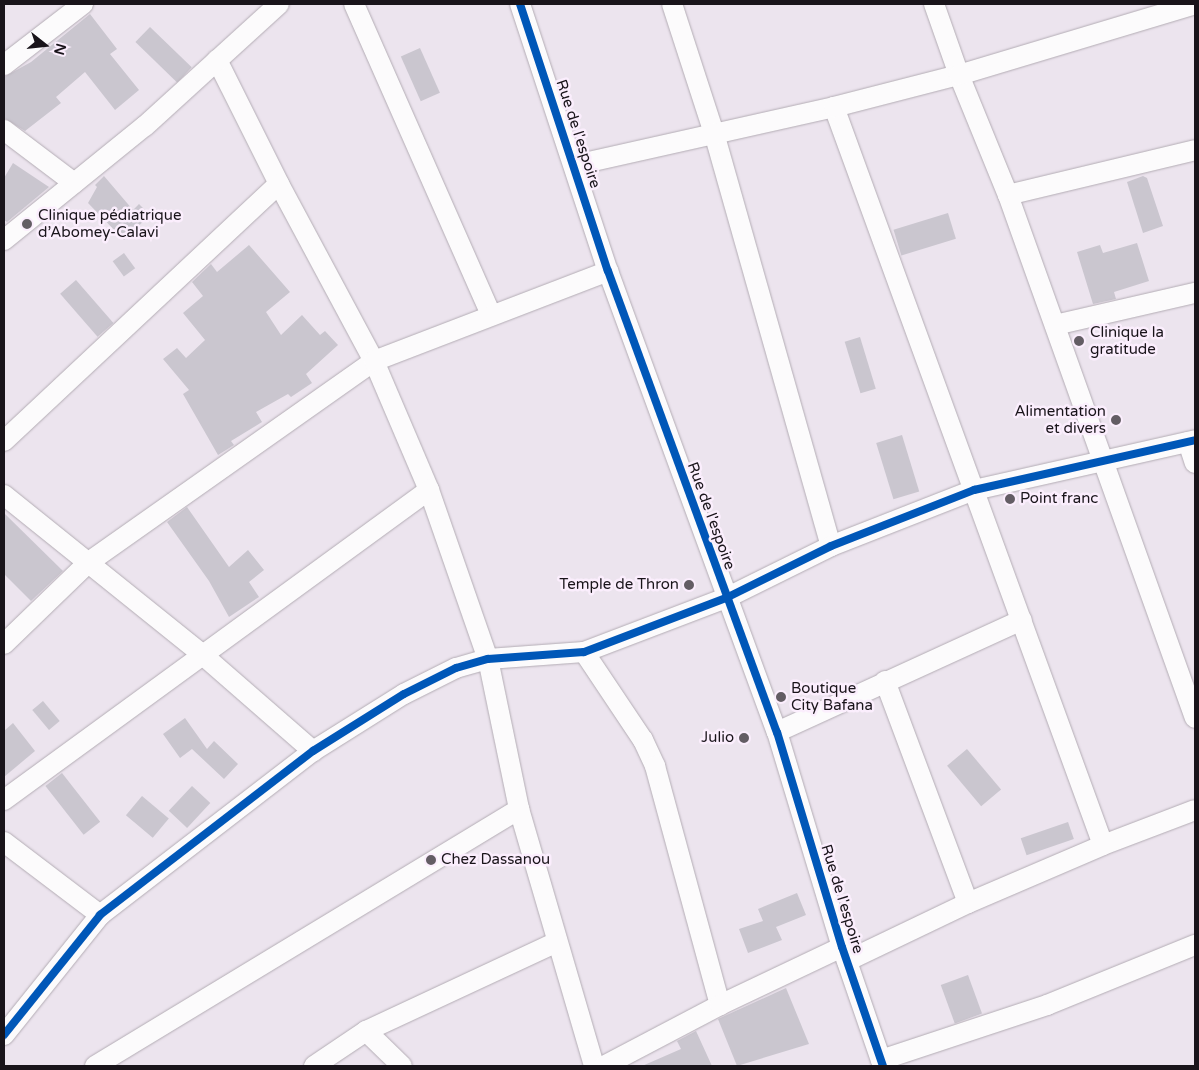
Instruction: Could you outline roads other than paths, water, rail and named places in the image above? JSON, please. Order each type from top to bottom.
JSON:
[{"type":"street","points":[[4,65],[83,4]]},
{"type":"street","points":[[4,240],[145,126],[279,4]]},
{"type":"street","points":[[354,4],[491,314]]},
{"type":"street","name":"Rue de l'espoire","points":[[520,4],[575,165],[608,271],[726,598],[777,732],[844,954],[882,1063]]},
{"type":"street","points":[[672,4],[714,133],[831,546]]},
{"type":"street","points":[[934,4],[959,75],[1008,195],[1195,718]]},
{"type":"street","points":[[575,165],[834,107],[959,75],[1195,4]]},
{"type":"street","points":[[217,60],[279,184],[374,361],[428,490],[488,659],[519,809],[594,1066]]},
{"type":"street","points":[[834,107],[1103,845]]},
{"type":"street","points":[[4,130],[74,183]]},
{"type":"street","points":[[1008,195],[1195,150]]},
{"type":"street","points":[[4,441],[279,184]]},
{"type":"street","points":[[4,644],[89,562],[374,361],[491,314],[608,271]]},
{"type":"street","points":[[1055,325],[1195,293]]},
{"type":"street","points":[[4,1035],[100,915],[313,751],[404,694],[456,668],[488,659],[584,652],[726,598],[831,546],[974,490],[1192,441],[1195,464]]},
{"type":"street","points":[[4,800],[204,656],[428,490]]},
{"type":"street","points":[[4,495],[204,656],[313,751]]},
{"type":"street","points":[[777,732],[1022,620]]},
{"type":"street","points":[[584,652],[643,740],[655,766],[720,1006]]},
{"type":"street","points":[[885,682],[968,903]]},
{"type":"street","points":[[95,1066],[519,809]]},
{"type":"street","points":[[604,1066],[720,1006],[1103,845],[1195,810]]},
{"type":"street","points":[[4,842],[100,915]]},
{"type":"street","points":[[314,1066],[366,1031],[558,942]]},
{"type":"street","points":[[882,1063],[1046,1005],[1195,945]]},
{"type":"street","points":[[366,1031],[402,1066]]},
{"type":"place","name":"Clinique pédiatrique d’Abomey-Calavi","points":[[27,224]]},
{"type":"place","name":"Clinique la gratitude","points":[[1079,341]]},
{"type":"place","name":"Alimentation et divers","points":[[1116,420]]},
{"type":"place","name":"Point franc","points":[[1010,499]]},
{"type":"place","name":"Temple de Thron","points":[[689,585]]},
{"type":"place","name":"Boutique City Bafana","points":[[781,697]]},
{"type":"place","name":"Julio","points":[[744,738]]},
{"type":"place","name":"Chez Dassanou","points":[[431,860]]}]
